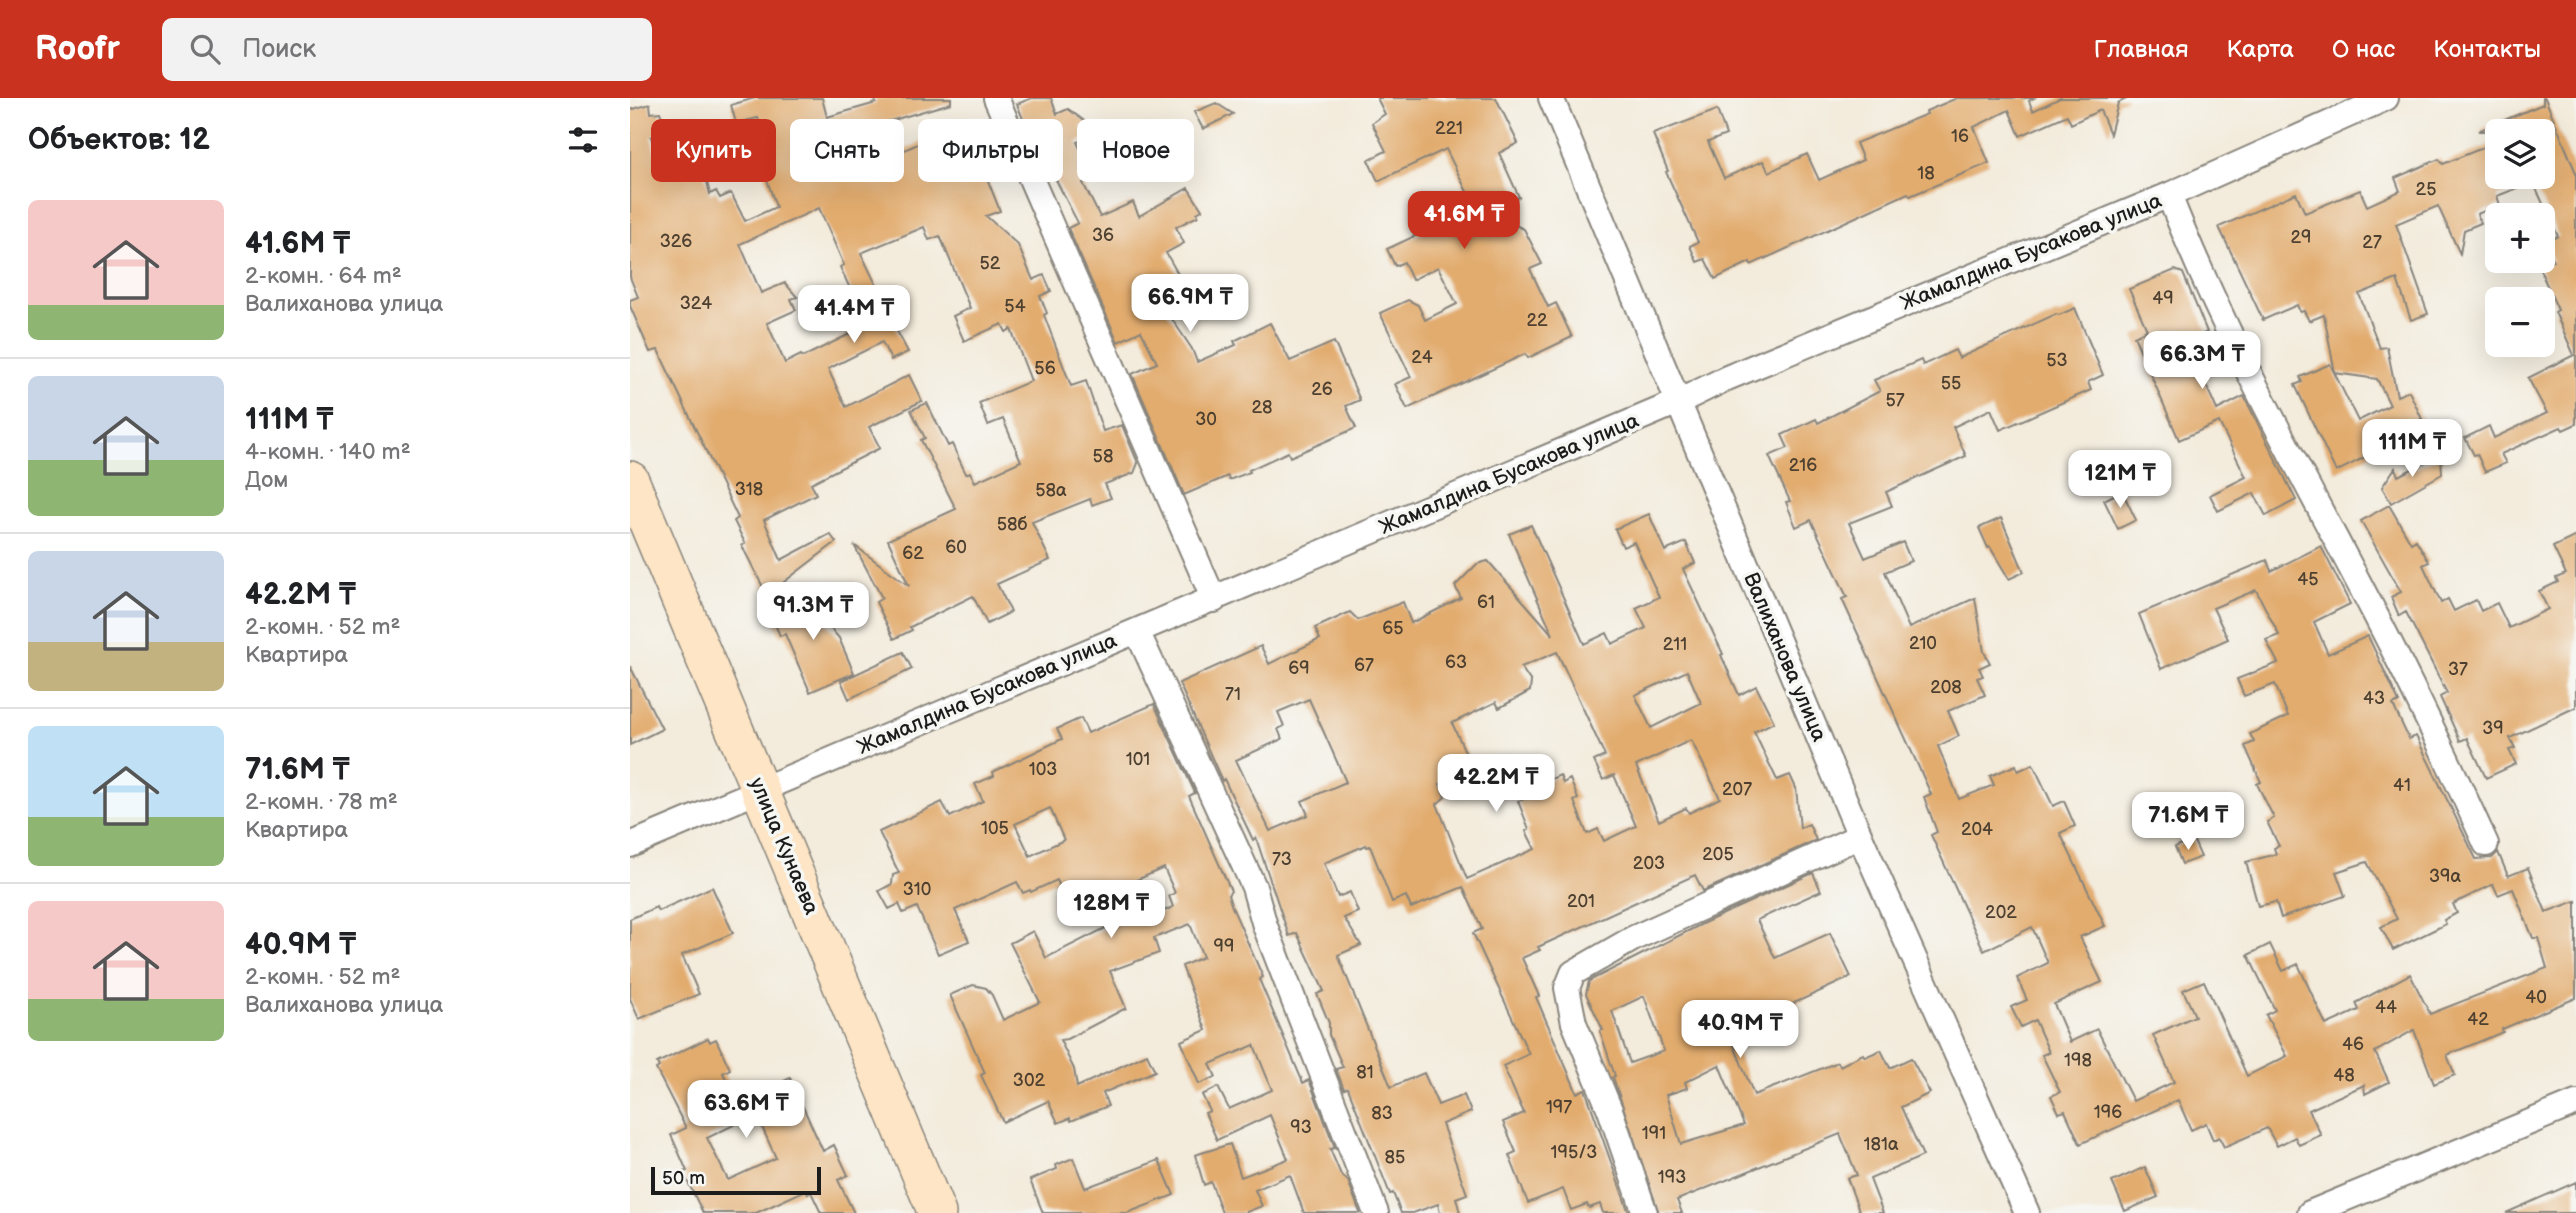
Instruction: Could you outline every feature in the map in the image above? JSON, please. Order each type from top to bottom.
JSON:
[{"type":"main road","name":"улица Кунаева","points":[[630,480],[937,1213]]},
{"type":"street","points":[[996,98],[1214,600]]},
{"type":"street","name":"Валиханова улица","points":[[1551,98],[1860,836],[2026,1213]]},
{"type":"street","name":"Жамалдина Бусакова улица","points":[[630,845],[1214,600],[1678,402],[1727,377],[2169,195],[2386,98]]},
{"type":"street","points":[[2169,195],[2193,256],[2235,348],[2440,743],[2486,844]]},
{"type":"street","points":[[1137,631],[1254,887],[1265,926],[1377,1213]]},
{"type":"street","points":[[1646,1213],[1610,1110],[1574,1023],[1567,988],[1573,973],[1634,937],[1860,836]]},
{"type":"street","points":[[2311,1213],[2576,1103]]},
{"type":"building","points":[[755,98],[822,98],[827,117],[876,103],[875,98],[951,98],[951,103],[897,119],[790,119],[790,182],[904,182],[904,150],[918,144],[918,182],[988,182],[1000,211],[986,216],[1018,245],[1033,280],[1044,275],[1051,291],[1040,296],[1047,313],[1044,315],[1071,386],[1086,381],[1103,431],[1122,425],[1138,463],[1134,473],[1105,484],[1111,498],[1092,505],[1090,499],[1032,522],[1050,560],[997,584],[1011,612],[987,624],[973,596],[910,627],[912,630],[894,639],[876,602],[882,598],[854,545],[909,586],[888,540],[956,509],[921,440],[925,438],[911,410],[927,403],[948,446],[952,444],[966,474],[970,472],[975,482],[1021,461],[1003,419],[988,425],[979,403],[1031,381],[1011,329],[1006,332],[1002,324],[964,341],[953,316],[970,308],[940,236],[929,240],[924,227],[861,253],[883,299],[880,299],[908,352],[891,360],[882,342],[828,369],[846,407],[909,375],[922,401],[869,427],[880,448],[811,483],[816,494],[764,520],[781,560],[830,534],[836,542],[767,595],[742,546],[745,543],[734,521],[738,518],[658,350],[650,352],[630,306],[630,300],[638,297],[630,277],[630,110],[650,104],[651,113],[660,112],[663,119],[651,119],[651,182],[707,182],[710,194],[716,191],[720,198],[731,193],[745,221],[776,207],[768,182],[776,182],[776,119],[735,119],[731,105]],"holes":[[[819,208],[844,265],[840,267],[860,310],[845,317],[852,333],[785,363],[767,323],[796,310],[791,299],[797,297],[785,283],[761,293],[740,244]]]},
{"type":"building","points":[[1032,98],[1051,98],[1057,114],[1068,109],[1082,119],[1077,119],[1077,182],[1085,182],[1100,217],[1133,202],[1139,216],[1188,188],[1202,210],[1197,213],[1198,216],[1176,227],[1184,243],[1166,253],[1186,288],[1160,301],[1192,349],[1197,362],[1236,345],[1234,341],[1270,323],[1290,361],[1334,342],[1360,400],[1346,406],[1356,428],[1290,457],[1288,452],[1249,470],[1250,472],[1229,480],[1228,476],[1184,495],[1132,374],[1157,363],[1141,331],[1118,342],[1068,228],[1078,223],[1057,182],[1063,182],[1063,119],[1023,119],[1017,104]]},
{"type":"building","points":[[1377,98],[1496,98],[1518,143],[1499,153],[1519,197],[1505,203],[1517,226],[1524,229],[1542,264],[1530,269],[1548,307],[1556,303],[1572,337],[1528,358],[1525,354],[1407,409],[1395,384],[1411,377],[1380,313],[1408,300],[1418,305],[1425,320],[1457,304],[1438,267],[1412,280],[1404,262],[1395,266],[1387,249],[1475,208],[1446,149],[1378,181],[1368,160],[1386,151],[1372,123],[1385,114]]},
{"type":"building","points":[[1957,98],[2034,98],[2029,101],[2033,111],[2060,98],[2128,98],[2118,103],[2110,134],[2100,110],[2071,124],[2067,115],[2020,136],[2009,110],[1974,127],[1989,163],[1910,196],[1908,193],[1715,279],[1705,259],[1697,262],[1690,246],[1698,242],[1666,172],[1668,171],[1653,134],[1717,110],[1726,135],[1708,142],[1724,178],[1763,161],[1769,172],[1807,154],[1819,180],[1863,160],[1856,143],[1927,114],[1926,111]]},
{"type":"building","points":[[2545,98],[2554,119],[2507,119],[2543,104]]},
{"type":"building","points":[[1216,103],[1233,114],[1203,129],[1194,112]]},
{"type":"building","points":[[2555,122],[2576,173],[2576,424],[2563,430],[2561,427],[2501,454],[2506,463],[2485,472],[2477,454],[2474,455],[2465,438],[2489,426],[2494,438],[2547,413],[2528,378],[2574,355],[2555,312],[2558,310],[2555,303],[2555,287],[2548,287],[2541,273],[2555,273],[2555,238],[2558,236],[2555,230],[2555,203],[2543,203],[2536,189],[2555,189]]},
{"type":"building","points":[[2485,147],[2485,189],[2515,189],[2497,196],[2499,203],[2485,203],[2485,211],[2477,214],[2481,223],[2464,230],[2460,254],[2438,206],[2396,224],[2428,314],[2411,320],[2397,279],[2359,294],[2380,348],[2387,347],[2397,396],[2409,391],[2422,419],[2381,439],[2385,447],[2336,472],[2295,385],[2302,382],[2300,377],[2330,364],[2358,421],[2390,405],[2377,379],[2335,373],[2324,315],[2309,321],[2297,305],[2263,320],[2219,227],[2296,193],[2305,213],[2360,190],[2367,206],[2400,191],[2395,178],[2439,159],[2443,164]]},
{"type":"building","points":[[2175,270],[2183,273],[2207,332],[2187,342],[2217,410],[2244,396],[2296,500],[2266,516],[2254,493],[2218,511],[2210,495],[2246,477],[2219,422],[2179,440],[2134,336],[2147,330],[2129,289]]},
{"type":"building","points":[[2075,308],[2103,375],[2088,382],[2091,390],[2000,430],[1991,409],[1953,427],[1966,456],[1886,492],[1892,506],[1849,523],[1865,558],[1903,542],[1911,561],[1885,572],[1909,628],[1975,598],[1984,652],[1990,663],[1979,668],[1983,676],[1977,678],[1985,695],[1948,711],[1959,736],[1938,746],[1959,799],[1994,785],[1990,776],[2016,765],[2018,771],[2033,764],[2053,806],[2064,801],[2075,826],[2060,833],[2105,926],[2080,937],[2102,982],[2054,1004],[2070,1042],[2097,1029],[2133,1101],[2174,1082],[2153,1035],[2195,1016],[2183,990],[2204,981],[2247,1076],[2287,1056],[2266,1015],[2275,1010],[2248,955],[2270,944],[2283,971],[2298,964],[2326,1025],[2359,1010],[2356,1003],[2410,974],[2430,1014],[2547,968],[2538,938],[2533,938],[2513,889],[2498,895],[2493,884],[2453,904],[2457,913],[2444,920],[2446,924],[2393,950],[2381,927],[2397,919],[2367,862],[2336,872],[2345,896],[2281,918],[2276,902],[2258,906],[2246,862],[2276,854],[2274,848],[2279,846],[2267,822],[2274,818],[2257,784],[2261,782],[2245,746],[2254,742],[2250,734],[2288,716],[2275,684],[2244,696],[2237,679],[2278,663],[2266,640],[2279,635],[2256,590],[2213,608],[2228,639],[2161,669],[2139,614],[2267,560],[2271,571],[2321,546],[2350,604],[2314,622],[2328,654],[2368,636],[2399,702],[2393,705],[2409,739],[2416,736],[2476,859],[2492,858],[2498,852],[2508,876],[2528,868],[2546,912],[2576,901],[2576,998],[2447,1055],[2455,1075],[2434,1084],[2414,1030],[2375,1052],[2389,1082],[2365,1094],[2364,1085],[2309,1110],[2321,1135],[2299,1145],[2295,1137],[2277,1146],[2267,1128],[2224,1147],[2219,1137],[2213,1140],[2206,1123],[2191,1130],[2178,1100],[2080,1144],[2065,1111],[2059,1113],[2051,1096],[2060,1092],[2042,1055],[2049,1052],[2035,1020],[2021,1027],[2011,1007],[2027,1000],[2017,978],[2048,963],[2032,927],[1984,951],[1931,835],[1937,832],[1924,797],[1931,794],[1842,599],[1847,597],[1811,520],[1796,527],[1786,502],[1790,501],[1769,456],[1788,448],[1782,435],[1816,419],[1818,423],[1880,391],[1874,380],[1921,360],[1923,365],[1955,350],[1959,358]]},
{"type":"building","points":[[2441,455],[2442,474],[2391,503],[2382,487],[2395,468],[2398,476]]},
{"type":"building","points":[[2122,491],[2136,520],[2118,529],[2104,500]]},
{"type":"building","points":[[2389,505],[2411,543],[2416,540],[2429,562],[2423,565],[2441,603],[2448,599],[2454,611],[2476,600],[2481,611],[2497,603],[2509,628],[2548,609],[2539,591],[2558,582],[2556,578],[2566,574],[2553,547],[2576,536],[2576,707],[2510,738],[2515,748],[2509,750],[2516,764],[2486,778],[2467,738],[2460,741],[2440,697],[2447,693],[2406,612],[2399,616],[2391,597],[2401,592],[2361,521]]},
{"type":"building","points":[[1649,514],[1665,551],[1686,542],[1695,563],[1683,569],[1739,695],[1756,686],[1774,722],[1754,732],[1777,780],[1790,775],[1796,788],[1800,828],[1809,824],[1816,840],[1703,891],[1695,875],[1538,947],[1540,950],[1522,958],[1577,1093],[1585,1089],[1629,1213],[1603,1213],[1600,1204],[1589,1208],[1587,1204],[1571,1210],[1563,1189],[1528,1203],[1509,1155],[1516,1152],[1503,1122],[1524,1113],[1503,1066],[1529,1054],[1473,933],[1482,929],[1463,887],[1411,908],[1406,896],[1392,902],[1370,846],[1366,845],[1324,863],[1338,897],[1350,892],[1358,912],[1344,918],[1361,945],[1338,955],[1391,1087],[1424,1073],[1438,1105],[1464,1095],[1471,1112],[1442,1124],[1467,1194],[1456,1198],[1460,1213],[1440,1213],[1438,1204],[1413,1213],[1401,1213],[1393,1193],[1390,1194],[1348,1088],[1344,1089],[1336,1069],[1343,1067],[1329,1035],[1329,1023],[1317,994],[1324,991],[1297,933],[1289,936],[1256,838],[1253,840],[1224,779],[1222,781],[1179,683],[1261,646],[1269,664],[1320,639],[1315,628],[1350,612],[1358,620],[1403,602],[1411,623],[1461,598],[1455,586],[1477,564],[1488,561],[1553,635],[1509,534],[1531,525],[1584,644],[1607,633],[1612,644],[1646,628],[1636,608],[1659,597],[1634,542],[1623,547],[1615,529]],"holes":[[[1557,652],[1605,756],[1594,761],[1603,780],[1614,775],[1636,826],[1604,841],[1598,829],[1587,834],[1574,801],[1578,799],[1570,779],[1563,783],[1560,775],[1524,791],[1527,798],[1518,801],[1529,829],[1526,831],[1535,849],[1467,879],[1437,804],[1445,797],[1440,784],[1473,769],[1452,723],[1496,702],[1499,708],[1530,691],[1531,682],[1521,667]],[[1687,671],[1701,703],[1651,728],[1635,695]],[[1309,699],[1346,782],[1302,801],[1308,815],[1270,831],[1236,760],[1282,739],[1278,729],[1284,726],[1278,712]],[[1691,740],[1720,798],[1689,813],[1686,808],[1659,821],[1636,766]]]},
{"type":"building","points":[[2001,518],[2024,572],[2009,579],[1990,547],[1988,548],[1979,528]]},
{"type":"building","points":[[822,594],[831,617],[824,621],[839,638],[854,673],[810,692],[785,634],[780,636],[771,615],[807,596],[806,601]]},
{"type":"building","points":[[903,652],[912,669],[849,699],[841,681]]},
{"type":"building","points":[[630,666],[662,729],[630,745]]},
{"type":"building","points":[[1154,704],[1195,793],[1189,796],[1231,891],[1228,895],[1232,907],[1263,977],[1259,979],[1303,1083],[1309,1080],[1335,1148],[1330,1149],[1341,1175],[1348,1181],[1360,1213],[1304,1213],[1290,1175],[1255,1190],[1262,1206],[1244,1213],[1222,1213],[1211,1182],[1204,1185],[1195,1155],[1230,1144],[1241,1177],[1288,1159],[1270,1115],[1217,1140],[1205,1113],[1210,1111],[1202,1095],[1218,1087],[1229,1109],[1272,1090],[1254,1045],[1210,1064],[1216,1077],[1199,1084],[1181,1041],[1206,1030],[1182,966],[1203,957],[1190,924],[1154,938],[1159,953],[1110,971],[1126,1008],[1067,1039],[1060,1040],[1074,1069],[1077,1087],[1147,1054],[1155,1071],[1103,1093],[1108,1106],[1071,1121],[1070,1118],[1058,1123],[1048,1101],[1003,1122],[981,1075],[985,1073],[950,995],[973,985],[986,988],[1003,1020],[1040,1002],[1010,943],[1033,931],[1046,958],[1135,913],[1139,922],[1173,907],[1169,896],[1175,893],[1164,868],[1070,909],[1057,880],[1023,893],[1017,882],[955,910],[969,941],[938,954],[917,907],[903,913],[899,904],[889,909],[879,891],[892,884],[893,875],[899,873],[879,832],[942,802],[950,817],[983,801],[975,784],[994,776],[993,772],[1062,739],[1057,729],[1081,718],[1088,733]],"holes":[[[1050,808],[1064,840],[1030,856],[1015,824]]]},
{"type":"building","points":[[2193,839],[2201,857],[2182,864],[2175,847]]},
{"type":"building","points":[[1813,873],[1821,891],[1757,920],[1775,958],[1830,933],[1851,977],[1729,1033],[1754,1095],[1838,1062],[1840,1066],[1863,1054],[1865,1057],[1881,1050],[1890,1068],[1911,1058],[1930,1093],[1901,1107],[1923,1156],[1870,1179],[1883,1213],[1860,1213],[1847,1178],[1857,1175],[1840,1134],[1677,1200],[1682,1213],[1659,1213],[1613,1077],[1615,1076],[1600,1031],[1603,1030],[1586,994],[1589,981],[1706,922]],"holes":[[[1644,996],[1664,1051],[1630,1063],[1612,1011]],[[1719,1065],[1744,1125],[1681,1144],[1666,1095],[1687,1088],[1685,1082]]]},
{"type":"building","points":[[712,887],[733,933],[682,955],[699,994],[639,1019],[630,999],[630,919],[656,907],[658,911]]},
{"type":"building","points":[[708,1038],[710,1042],[716,1039],[730,1069],[723,1073],[738,1103],[790,1078],[823,1151],[834,1145],[848,1175],[838,1180],[854,1213],[821,1213],[811,1192],[808,1194],[806,1190],[756,1213],[703,1213],[683,1172],[687,1171],[671,1135],[686,1128],[656,1069],[659,1067],[657,1063]],"holes":[[[756,1114],[776,1158],[728,1180],[707,1138]]]},
{"type":"building","points":[[1073,1158],[1085,1188],[1159,1160],[1174,1195],[1127,1213],[1043,1213],[1030,1180],[1057,1169],[1056,1165]]},
{"type":"building","points":[[2145,1167],[2158,1197],[2125,1211],[2112,1182]]},
{"type":"building","points":[[2576,1182],[2576,1213],[2506,1213]]}]
